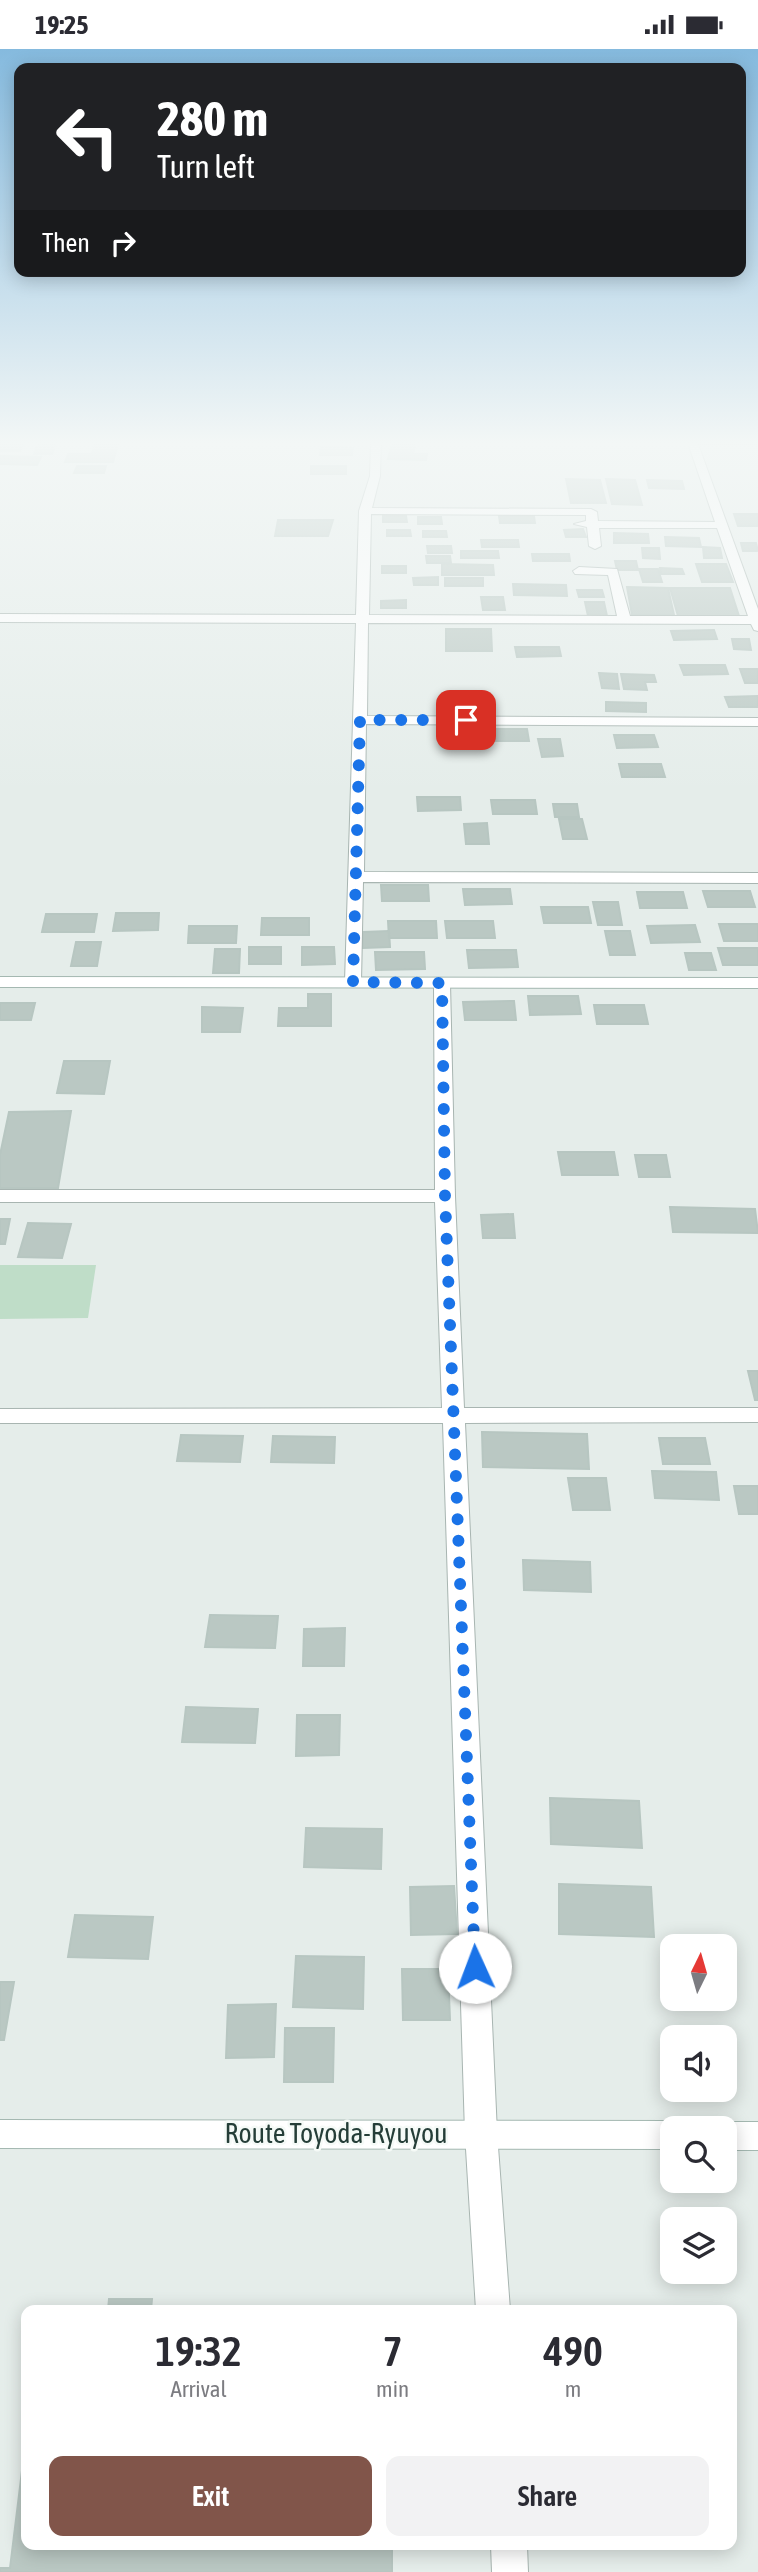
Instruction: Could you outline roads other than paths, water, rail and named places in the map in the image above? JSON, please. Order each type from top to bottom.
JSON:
[{"type":"street","points":[[353,982],[364,558]]},
{"type":"street","points":[[0,618],[624,619],[757,622],[733,558]]},
{"type":"street","points":[[579,571],[612,572],[624,619]]},
{"type":"street","points":[[744,588],[758,587]]},
{"type":"street","points":[[360,720],[758,722]]},
{"type":"street","points":[[356,877],[758,878]]},
{"type":"street","points":[[0,982],[758,983]]},
{"type":"street","points":[[442,983],[445,1196],[481,2133],[493,2305]]},
{"type":"street","points":[[0,1196],[445,1196]]},
{"type":"street","points":[[0,1416],[758,1415]]},
{"type":"street","name":"Route Toyoda-Ryuyou","points":[[0,2134],[660,2135]]},
{"type":"street","points":[[737,2136],[758,2136]]},
{"type":"street","points":[[509,2550],[510,2572]]}]
